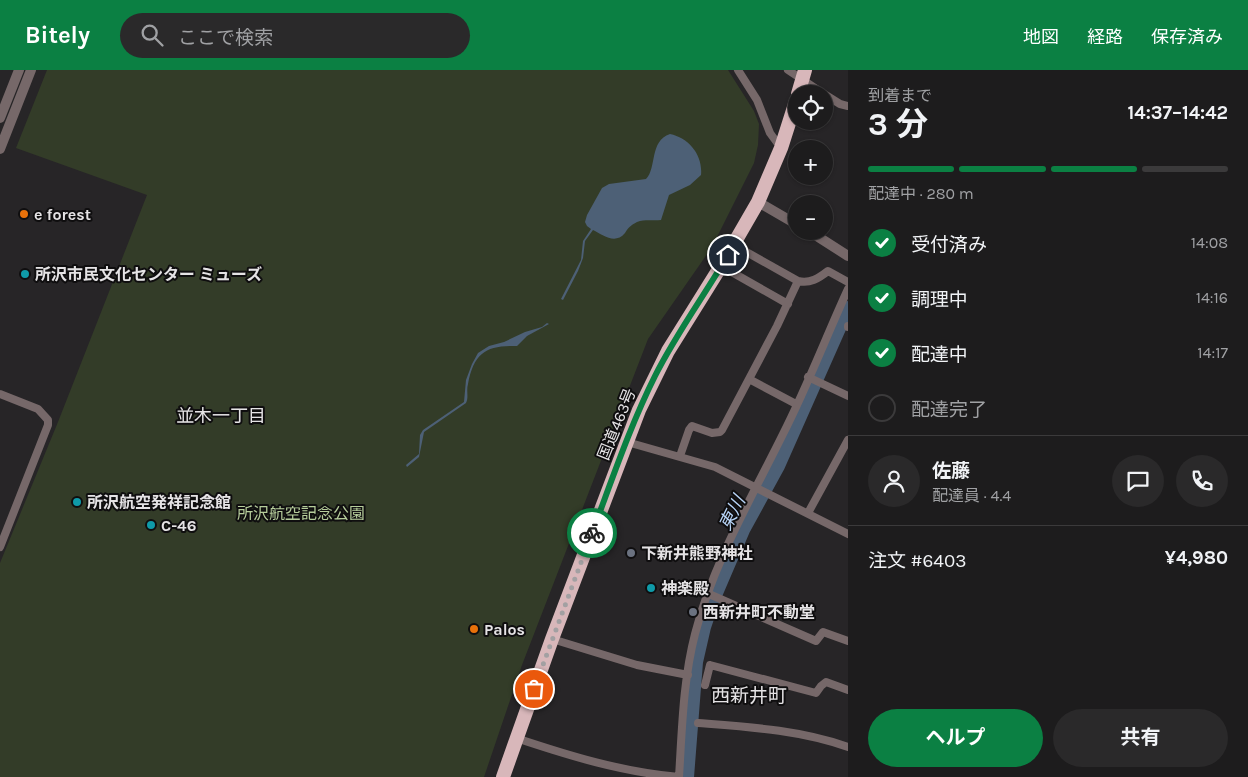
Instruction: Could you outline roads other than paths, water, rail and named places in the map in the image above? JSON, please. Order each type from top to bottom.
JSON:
[{"type":"highway","name":"国道463号","points":[[503,777],[552,639],[627,442],[654,377],[680,331],[722,266],[758,202],[788,127]]},
{"type":"street","points":[[0,118],[19,70]]},
{"type":"street","points":[[0,149],[31,70]]},
{"type":"street","points":[[738,70],[757,100],[770,133],[781,148]]},
{"type":"street","points":[[788,70],[802,81]]},
{"type":"street","points":[[833,100],[848,106]]},
{"type":"street","points":[[758,202],[788,219]]},
{"type":"street","points":[[823,240],[848,256]]},
{"type":"street","points":[[734,244],[798,281],[804,283],[815,280],[828,271],[848,282]]},
{"type":"street","points":[[722,266],[788,304]]},
{"type":"street","points":[[680,456],[692,426],[712,433],[720,432],[749,380],[798,281]]},
{"type":"street","points":[[516,738],[615,768],[679,777],[688,675],[695,634],[729,540],[758,488],[810,377],[848,289]]},
{"type":"street","points":[[810,377],[848,396]]},
{"type":"street","points":[[749,380],[796,404]]},
{"type":"street","points":[[0,394],[38,409],[48,420],[48,425],[0,547]]},
{"type":"street","points":[[808,513],[848,440]]},
{"type":"street","points":[[627,442],[715,467],[848,534]]},
{"type":"street","points":[[710,594],[816,641],[823,632],[848,640]]},
{"type":"street","points":[[552,639],[637,665],[688,675]]},
{"type":"street","points":[[705,685],[710,665],[816,693],[826,682],[848,690]]},
{"type":"street","points":[[698,723],[796,733],[848,747]]},
{"type":"water","points":[[670,134],[683,139],[693,148],[700,161],[701,175],[690,185],[669,195],[661,220],[637,222],[621,237],[613,239],[593,230],[585,241],[583,258],[578,271],[563,300],[561,299],[581,260],[583,241],[591,229],[585,222],[587,215],[602,188],[609,184],[646,179],[659,142],[663,137]]},
{"type":"water","points":[[547,323],[549,324],[527,336],[517,346],[490,349],[478,358],[474,364],[467,387],[466,403],[424,432],[419,457],[407,467],[406,465],[419,454],[420,435],[423,430],[464,402],[466,380],[478,353],[489,346],[542,327]]},
{"type":"waterway","name":"東川","points":[[687,777],[696,662],[704,627],[713,600],[743,530],[778,466],[848,308]]},
{"type":"place","name":"e forest","points":[[24,214]]},
{"type":"place","name":"所沢市民文化センター ミューズ","points":[[25,274]]},
{"type":"place","name":"所沢航空発祥記念館","points":[[77,502]]},
{"type":"place","name":"C-46","points":[[151,525]]},
{"type":"place","name":"下新井熊野神社","points":[[631,553]]},
{"type":"place","name":"神楽殿","points":[[651,588]]},
{"type":"place","name":"西新井町不動堂","points":[[693,612]]},
{"type":"place","name":"Palos","points":[[474,629]]},
{"type":"district","name":"並木一丁目","points":[[221,416]]},
{"type":"district","name":"西新井町","points":[[749,695]]},
{"type":"park label","name":"所沢航空記念公園","points":[[301,513]]}]
